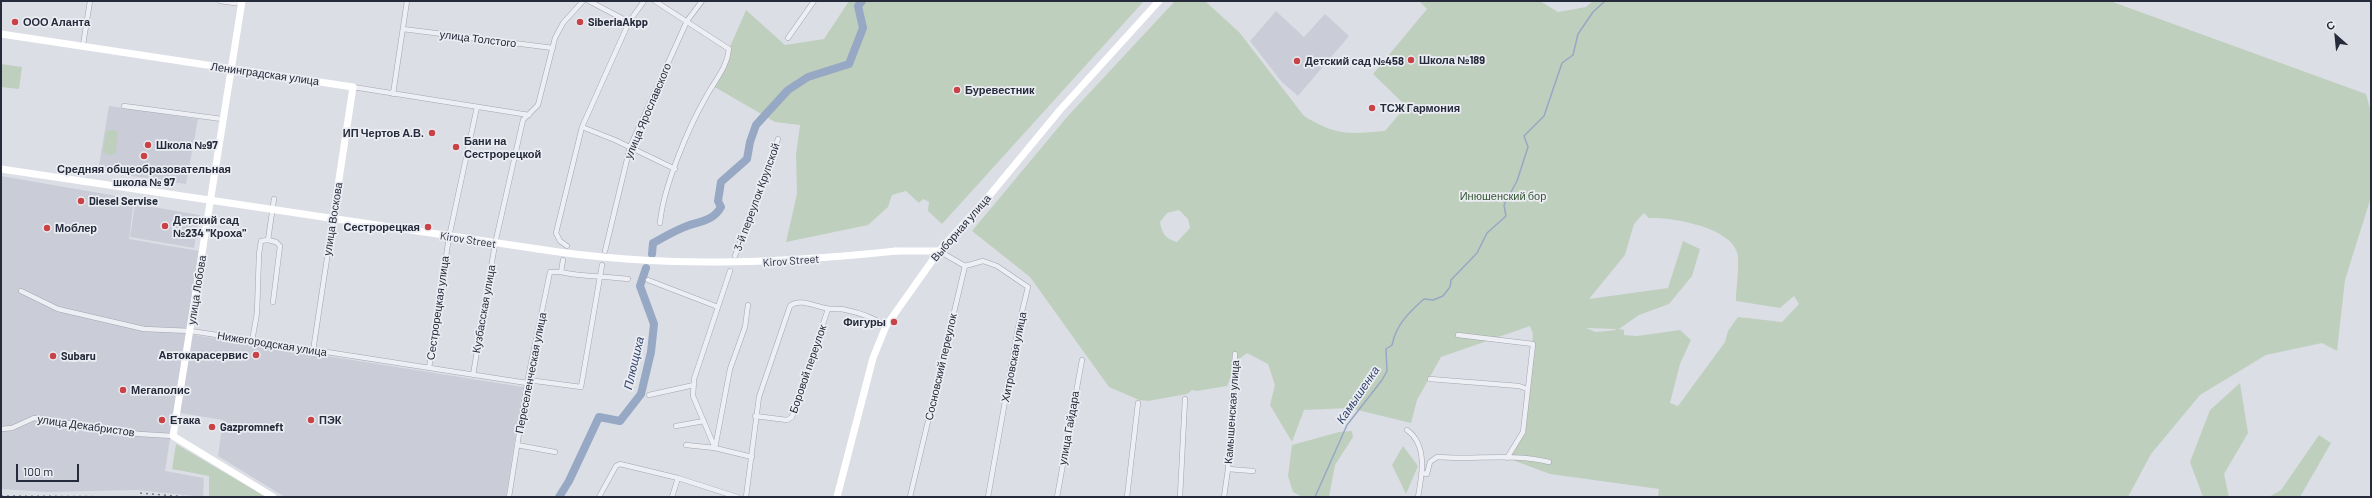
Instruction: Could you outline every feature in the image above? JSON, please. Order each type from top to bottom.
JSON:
[{"type":"main road","name":"Выборная улица","points":[[837,497],[873,358],[886,326],[939,251],[989,196],[1065,104],[1159,1]]},
{"type":"main road","name":"улица Лобова","points":[[172,436],[211,201],[230,69],[242,3]]},
{"type":"main road","name":"Ленинградская улица","points":[[1,34],[83,45],[353,87]]},
{"type":"main road","name":"улица Воскова","points":[[333,219],[353,87]]},
{"type":"main road","name":"Kirov Street","points":[[1,169],[495,244],[632,260],[716,263],[805,261],[896,251],[939,251]]},
{"type":"main road","points":[[172,436],[273,497]]},
{"type":"street","points":[[83,45],[90,1]]},
{"type":"street","points":[[220,1],[242,3]]},
{"type":"street","points":[[393,94],[407,1]]},
{"type":"street","name":"Кузбасская улица","points":[[473,375],[495,244],[523,120],[530,115],[538,105],[553,48],[563,23],[583,1]]},
{"type":"street","points":[[589,1],[629,22]]},
{"type":"street","points":[[567,246],[560,241],[556,233],[582,127],[629,22],[644,1]]},
{"type":"street","points":[[655,1],[729,49],[728,62],[701,107],[675,169],[660,223]]},
{"type":"street","name":"улица Ярославского","points":[[605,251],[630,147],[687,21],[702,1]]},
{"type":"street","points":[[788,38],[814,1]]},
{"type":"street","name":"улица Толстого","points":[[403,29],[553,48]]},
{"type":"street","name":"Ленинградская улица","points":[[353,87],[530,115]]},
{"type":"street","points":[[124,106],[222,119]]},
{"type":"street","name":"Сестрорецкая улица","points":[[429,368],[449,236],[478,107]]},
{"type":"street","points":[[582,127],[630,147],[675,169]]},
{"type":"street","name":"3-й переулок Крупской","points":[[735,256],[778,139]]},
{"type":"street","points":[[268,240],[274,199]]},
{"type":"street","name":"улица Воскова","points":[[313,351],[333,219]]},
{"type":"street","points":[[252,341],[257,313],[259,254],[262,241],[268,240],[276,242],[280,246],[273,302]]},
{"type":"street","points":[[939,251],[965,266]]},
{"type":"street","points":[[563,260],[561,272],[574,275],[600,275],[628,279]]},
{"type":"street","name":"Хитровская улица","points":[[965,266],[983,262],[997,266],[1028,287],[1018,328],[988,497]]},
{"type":"street","points":[[600,275],[602,265]]},
{"type":"street","name":"Сосновский переулок","points":[[910,497],[965,266]]},
{"type":"street","points":[[715,448],[694,396],[694,379],[730,270]]},
{"type":"street","name":"Переселенческая улица","points":[[509,497],[527,382],[550,272],[561,272]]},
{"type":"street","name":"Нижегородская улица","points":[[21,291],[58,309],[144,329],[190,331],[473,375],[581,387],[600,275]]},
{"type":"street","points":[[648,280],[718,307]]},
{"type":"street","points":[[746,497],[756,416],[761,390],[788,308],[795,302],[828,309],[845,309],[871,317],[886,326]]},
{"type":"street","points":[[715,448],[730,368],[745,327],[748,305]]},
{"type":"street","name":"Боровой переулок","points":[[756,416],[787,420],[792,417],[828,309]]},
{"type":"street","points":[[1458,336],[1533,344],[1523,432],[1507,458]]},
{"type":"street","name":"Камышенская улица","points":[[1224,497],[1228,469],[1235,354]]},
{"type":"street","name":"улица Гайдара","points":[[1057,497],[1082,360]]},
{"type":"street","points":[[1430,379],[1527,389]]},
{"type":"street","points":[[649,395],[694,385]]},
{"type":"street","points":[[1180,497],[1185,398]]},
{"type":"street","points":[[1127,497],[1138,403]]},
{"type":"street","name":"улица Декабристов","points":[[1,429],[12,428],[34,418],[139,434],[172,436]]},
{"type":"street","points":[[676,426],[704,421]]},
{"type":"street","points":[[1407,430],[1416,440],[1422,459],[1422,473],[1418,497]]},
{"type":"street","points":[[517,445],[555,452]]},
{"type":"street","points":[[686,445],[715,448],[752,458]]},
{"type":"street","points":[[1422,473],[1427,474],[1430,462],[1437,458],[1507,458],[1520,456],[1549,462]]},
{"type":"street","points":[[599,497],[616,466],[620,464],[678,478],[737,497]]},
{"type":"street","name":"Камышенская улица","points":[[1228,469],[1252,471]]},
{"type":"street","points":[[672,497],[678,478]]},
{"type":"shaded area","name":"Детский сад №458","points":[[1276,11],[1304,37],[1325,14],[1349,36],[1298,96],[1281,81],[1250,41]]},
{"type":"shaded area","name":"Школа №97","points":[[109,106],[198,119],[186,184],[98,171]]},
{"type":"shaded area","points":[[1,176],[134,199],[129,239],[199,251],[188,334],[523,387],[506,497],[285,497],[218,456],[223,420],[174,412],[165,471],[204,478],[203,497],[137,490],[47,492],[1,489]]},
{"type":"shaded area","name":"Детский сад №234 \"Кроха\"","points":[[135,204],[200,215],[194,248],[130,237]]},
{"type":"green space","points":[[849,1],[1144,1],[942,224],[928,211],[929,202],[923,199],[919,203],[906,191],[892,195],[888,207],[868,225],[786,242],[797,194],[796,155],[800,125],[775,122],[713,86],[746,10],[785,45],[824,39]]},
{"type":"green space","name":"Инюшенский бор","points":[[1175,1],[1205,1],[1239,32],[1304,116],[1315,123],[1335,130],[1362,133],[1385,131],[1406,106],[1373,74],[1427,9],[1419,1],[1540,1],[1558,12],[1586,7],[1593,1],[2110,1],[2366,94],[2371,112],[2371,197],[2345,280],[2337,351],[2322,343],[2266,355],[2200,395],[2151,454],[2128,497],[1658,497],[1659,489],[1550,474],[1507,458],[1523,432],[1533,334],[1530,326],[1441,357],[1417,400],[1411,423],[1349,408],[1304,410],[1292,442],[1270,405],[1275,385],[1268,364],[1247,353],[1239,359],[1227,386],[1197,391],[1192,390],[1187,394],[1148,401],[1139,400],[1109,387],[1030,277],[972,231],[1067,117]],"holes":[[[1179,210],[1188,219],[1190,228],[1177,242],[1165,235],[1160,222],[1167,213]],[[1644,213],[1649,218],[1671,219],[1699,225],[1712,230],[1732,243],[1737,252],[1738,269],[1736,301],[1780,308],[1794,296],[1799,304],[1782,322],[1738,317],[1728,331],[1725,342],[1678,406],[1670,403],[1680,364],[1691,340],[1680,330],[1637,336],[1624,335],[1624,330],[1619,329],[1639,315],[1669,304],[1692,276],[1700,249],[1683,241],[1668,288],[1589,299],[1625,255],[1634,224]],[[1586,328],[1616,330],[1596,332]]]},
{"type":"green space","points":[[1,64],[22,67],[19,89],[1,87]]},
{"type":"green space","points":[[109,130],[116,130],[118,133],[116,153],[113,155],[106,154],[103,151],[106,132]]},
{"type":"green space","points":[[2240,383],[2248,433],[2224,474],[2229,497],[2203,497],[2190,462],[2210,410]]},
{"type":"green space","points":[[1352,431],[1353,437],[1335,465],[1329,497],[1302,497],[1293,492],[1288,476],[1292,445],[1339,432]]},
{"type":"green space","points":[[2319,435],[2331,443],[2300,497],[2269,497],[2281,490]]},
{"type":"green space","points":[[176,444],[266,497],[209,497],[209,476],[172,469]]},
{"type":"green space","points":[[1403,446],[1418,466],[1406,494],[1392,465]]},
{"type":"waterway","name":"Плющиха","points":[[652,254],[653,243],[683,228],[706,220],[718,212],[721,207],[718,201],[721,182],[747,159],[750,142],[756,125],[788,90],[808,77],[849,64],[863,28],[858,6],[862,1]]},
{"type":"waterway","name":"Камышенка","points":[[1315,497],[1347,425],[1382,380],[1387,371],[1386,349],[1392,345],[1397,331],[1404,319],[1424,299],[1433,300],[1443,296],[1450,287],[1451,280],[1477,253],[1487,233],[1506,216],[1504,205],[1517,181],[1528,147],[1524,136],[1544,116],[1562,63],[1573,55],[1578,34],[1593,12],[1605,1]]},
{"type":"waterway","name":"Плющиха","points":[[559,497],[569,481],[599,417],[620,421],[641,394],[651,352],[654,324],[640,286],[646,268]]},
{"type":"railway","points":[[140,493],[188,497]]},
{"type":"railway","points":[[1,496],[147,497]]},
{"type":"place","name":"ООО Аланта","points":[[15,22]]},
{"type":"place","name":"SiberiaAkpp","points":[[580,22]]},
{"type":"place","name":"Школа №189","points":[[1411,60]]},
{"type":"place","name":"Детский сад №458","points":[[1297,61]]},
{"type":"place","name":"Буревестник","points":[[957,90]]},
{"type":"place","name":"ТСЖ Гармония","points":[[1372,108]]},
{"type":"place","name":"ИП Чертов А.В.","points":[[432,133]]},
{"type":"place","name":"Школа №97","points":[[148,145]]},
{"type":"place","name":"Бани на Сестрорецкой","points":[[456,147]]},
{"type":"place","name":"Средняя общеобразовательная школа № 97","points":[[144,156]]},
{"type":"place","name":"Diesel Servise","points":[[81,201]]},
{"type":"place","name":"Детский сад №234 \"Кроха\"","points":[[165,226]]},
{"type":"place","name":"Сестрорецкая","points":[[428,227]]},
{"type":"place","name":"Моблер","points":[[47,228]]},
{"type":"place","name":"Фигуры","points":[[894,322]]},
{"type":"place","name":"Автокарасервис","points":[[256,355]]},
{"type":"place","name":"Subaru","points":[[53,356]]},
{"type":"place","name":"Мегаполис","points":[[123,390]]},
{"type":"place","name":"Етака","points":[[162,420]]},
{"type":"place","name":"ПЭК","points":[[311,420]]},
{"type":"place","name":"Gazpromneft","points":[[212,427]]}]
